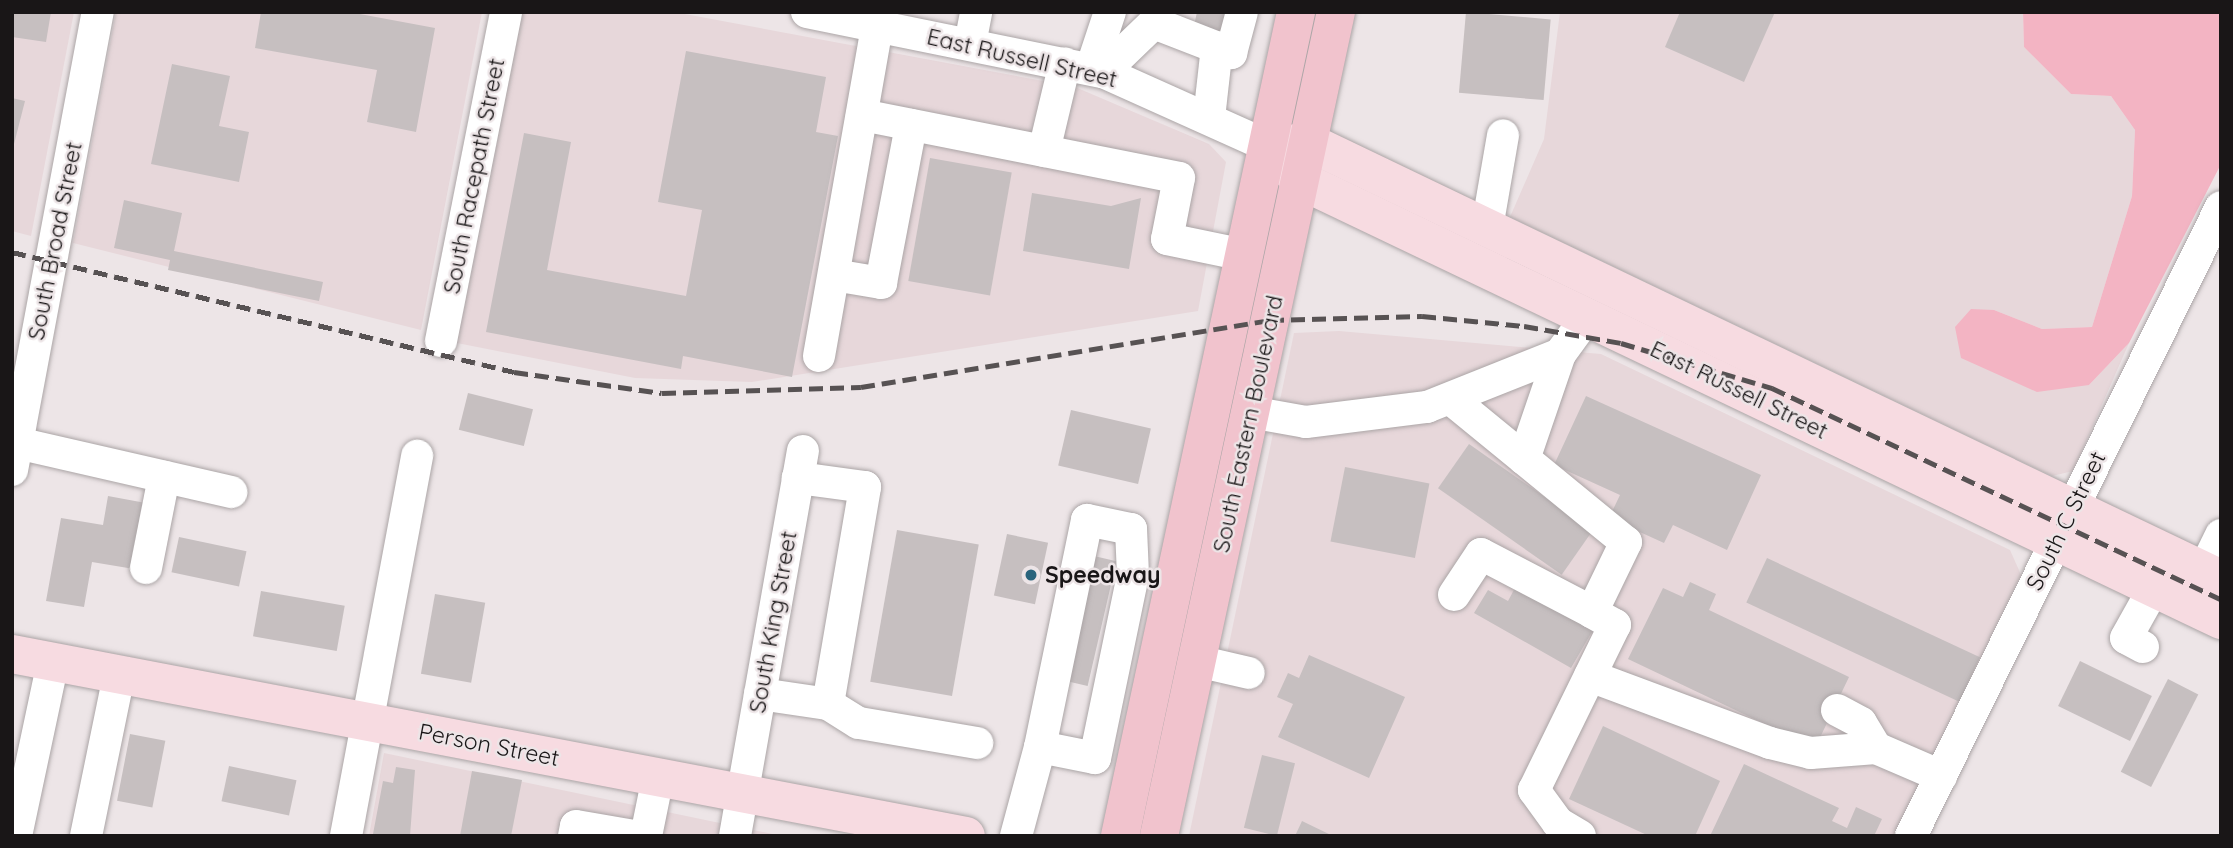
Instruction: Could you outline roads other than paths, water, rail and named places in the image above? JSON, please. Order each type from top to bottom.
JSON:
[{"type":"highway","name":"South Eastern Boulevard","points":[[1120,836],[1296,12]]},
{"type":"highway","name":"South Eastern Boulevard","points":[[1159,836],[1336,12]]},
{"type":"main road","points":[[1268,146],[1308,142]]},
{"type":"main road","name":"East Russell Street","points":[[1308,142],[2212,575]]},
{"type":"main road","name":"East Russell Street","points":[[1268,146],[1300,180],[2221,620]]},
{"type":"main road","name":"Person Street","points":[[12,654],[966,836]]},
{"type":"street","name":"South Broad Street","points":[[15,457],[98,12]]},
{"type":"street","name":"South Racepath Street","points":[[441,341],[506,12]]},
{"type":"street","name":"East Russell Street","points":[[807,12],[1086,68],[1209,118],[1268,146]]},
{"type":"street","points":[[970,44],[976,12]]},
{"type":"street","points":[[1045,151],[1110,12]]},
{"type":"street","points":[[1086,68],[1154,23],[1170,20],[1231,53],[1242,12]]},
{"type":"street","points":[[819,356],[877,26]]},
{"type":"street","points":[[1209,118],[1217,47]]},
{"type":"street","points":[[862,115],[1179,178],[1167,239],[1244,255]]},
{"type":"street","points":[[834,275],[881,283],[911,125]]},
{"type":"street","points":[[1487,228],[1503,135]]},
{"type":"street","name":"South C Street","points":[[1911,836],[2054,541],[2219,217]]},
{"type":"street","points":[[1524,459],[1560,354],[1587,317]]},
{"type":"street","points":[[1250,412],[1306,422],[1451,400],[1560,354]]},
{"type":"street","points":[[1451,400],[1626,542],[1592,612]]},
{"type":"street","points":[[346,836],[417,456]]},
{"type":"street","points":[[15,457],[164,477],[231,492]]},
{"type":"street","name":"South King Street","points":[[735,836],[800,465],[865,487],[828,704]]},
{"type":"street","points":[[146,568],[164,477]]},
{"type":"street","points":[[1016,836],[1040,747],[1087,520],[1131,529],[1130,591],[1095,758],[1040,747]]},
{"type":"street","points":[[2212,575],[2221,534]]},
{"type":"street","points":[[1454,595],[1481,554],[1615,625],[1534,790],[1558,823],[1580,836]]},
{"type":"street","points":[[2125,638],[2154,588]]},
{"type":"street","points":[[1130,591],[1171,599]]},
{"type":"street","points":[[1197,661],[1249,673]]},
{"type":"street","points":[[15,835],[53,662]]},
{"type":"street","points":[[1114,673],[1153,680]]},
{"type":"street","points":[[86,836],[119,675]]},
{"type":"street","points":[[1590,676],[1770,743],[1811,753],[1876,748],[1941,776]]},
{"type":"street","points":[[760,694],[828,704],[859,723],[977,743]]},
{"type":"street","points":[[1837,710],[1861,723],[1876,748]]},
{"type":"street","points":[[1101,731],[1140,738]]},
{"type":"street","points":[[646,836],[658,778]]},
{"type":"street","points":[[574,836],[576,826],[634,836]]},
{"type":"railway","points":[[12,252],[514,372],[662,393],[861,387],[1270,320],[1422,316],[1524,326],[1621,343],[1772,388],[2221,599]]},
{"type":"place","name":"Speedway","points":[[1031,575]]}]
